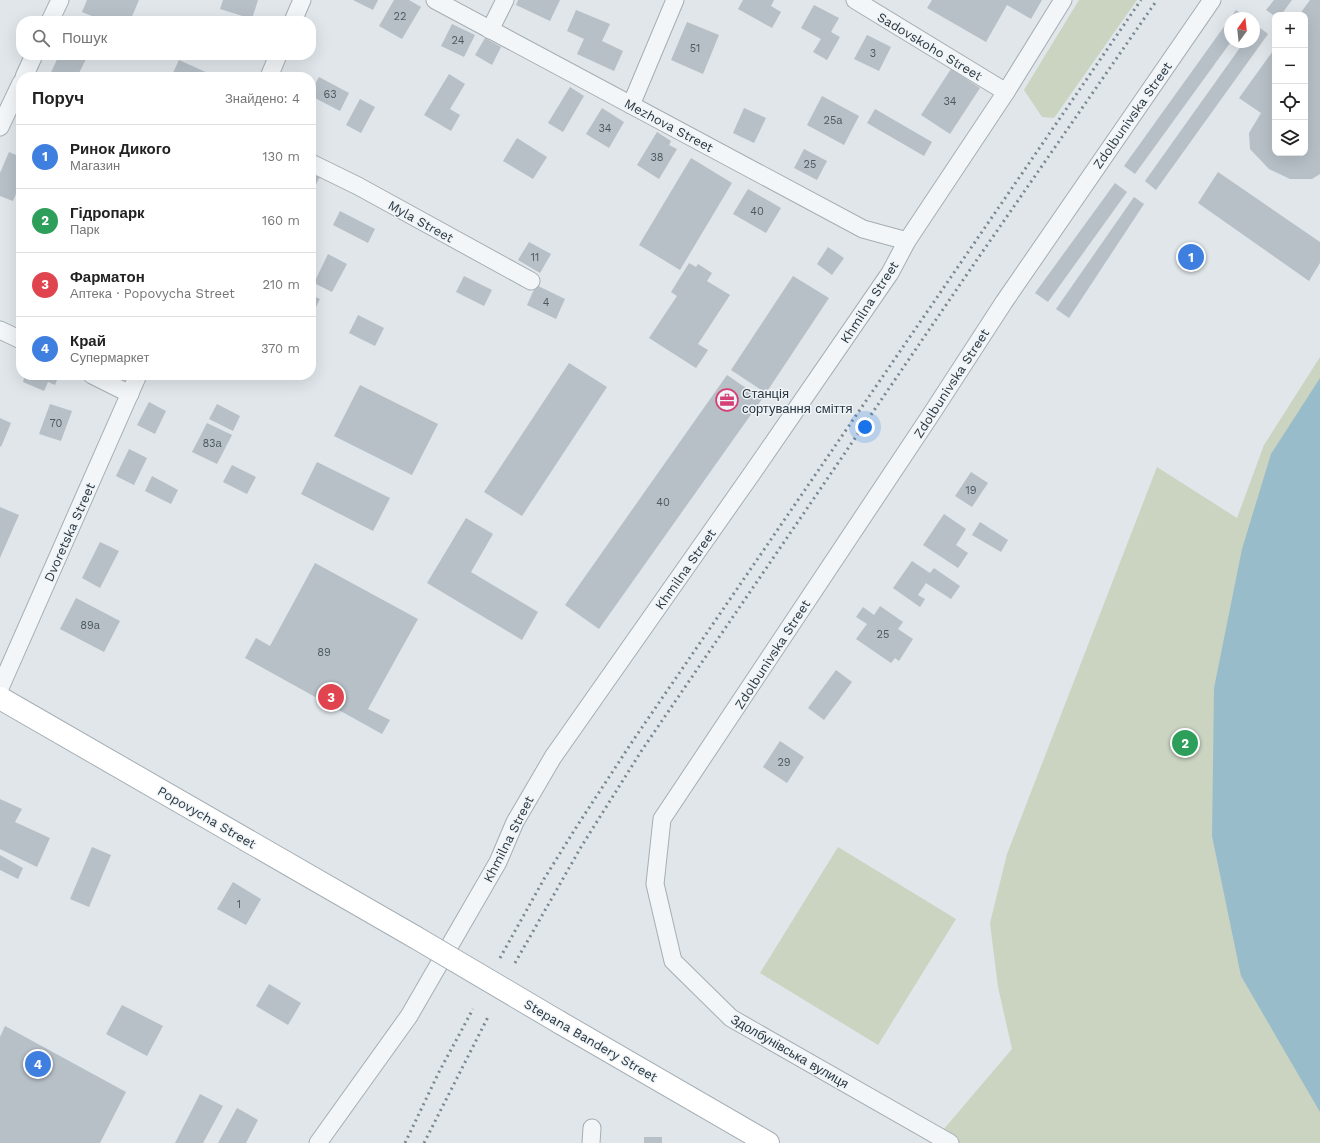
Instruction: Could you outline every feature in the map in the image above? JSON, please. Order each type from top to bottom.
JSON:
[{"type":"main road","name":"Popovycha Street","points":[[0,698],[415,937]]},
{"type":"main road","name":"Stepana Bandery Street","points":[[415,937],[768,1143]]},
{"type":"street","points":[[52,16],[60,0]]},
{"type":"street","points":[[295,16],[302,0]]},
{"type":"street","name":"Mezhova Street","points":[[435,0],[863,229],[907,241]]},
{"type":"street","points":[[490,30],[506,0]]},
{"type":"street","points":[[631,105],[675,0]]},
{"type":"street","name":"Sadovskoho Street","points":[[855,0],[1006,92]]},
{"type":"street","name":"Khmilna Street","points":[[318,1143],[409,1016],[498,862],[515,822],[553,757],[753,472],[890,273],[907,241],[1006,92],[1063,0]]},
{"type":"street","name":"Zdolbunivska Street","points":[[950,1143],[731,1018],[673,961],[655,884],[662,819],[1004,302],[1212,0]]},
{"type":"street","points":[[26,72],[32,60]]},
{"type":"street","points":[[271,72],[276,60]]},
{"type":"street","points":[[0,127],[16,93]]},
{"type":"street","name":"Myla Street","points":[[316,165],[358,186],[530,280]]},
{"type":"street","points":[[0,330],[16,338]]},
{"type":"street","points":[[102,380],[130,394]]},
{"type":"street","name":"Dvoretska Street","points":[[0,688],[136,380]]},
{"type":"green space","points":[[1079,0],[1137,0],[1054,118],[1042,117],[1024,90]]},
{"type":"green space","points":[[1320,357],[1320,1143],[932,1143],[1012,1049],[998,987],[990,923],[1007,854],[1157,467],[1237,518],[1264,445]]},
{"type":"green space","points":[[838,847],[956,919],[878,1045],[760,973]]},
{"type":"water","points":[[1320,378],[1320,1112],[1241,976],[1212,836],[1214,688],[1242,549],[1271,454]]},
{"type":"building","points":[[87,0],[139,0],[132,16],[92,16],[82,12]]},
{"type":"building","points":[[223,0],[258,0],[253,16],[242,16],[220,9]]},
{"type":"building","points":[[353,0],[378,0],[373,10]]},
{"type":"building","points":[[394,0],[409,0],[421,7],[402,39],[379,26]]},
{"type":"building","points":[[518,0],[560,0],[550,21],[516,5]]},
{"type":"building","points":[[743,0],[774,0],[771,6],[781,12],[772,28],[738,9]]},
{"type":"building","points":[[932,0],[1042,0],[1031,19],[1007,5],[986,42],[927,8]]},
{"type":"building","points":[[1274,0],[1292,0],[1283,12],[1272,12],[1272,14],[1266,10]]},
{"type":"building","points":[[1310,0],[1320,0],[1320,174],[1312,179],[1290,179],[1269,169],[1250,149],[1249,133],[1261,113],[1239,98],[1272,52],[1272,156],[1308,156],[1308,12],[1301,12]]},
{"type":"building","points":[[814,5],[839,18],[831,32],[840,37],[827,60],[813,52],[821,39],[801,28]]},
{"type":"building","points":[[576,10],[610,24],[602,41],[623,51],[614,71],[577,54],[584,39],[567,31]]},
{"type":"building","points":[[687,22],[719,35],[703,74],[671,60]]},
{"type":"building","points":[[452,24],[475,35],[464,57],[441,46]]},
{"type":"building","points":[[1224,26],[1224,48],[1226,48],[1135,174],[1124,166]]},
{"type":"building","points":[[1260,28],[1268,34],[1260,45]]},
{"type":"building","points":[[867,35],[891,47],[879,71],[854,59]]},
{"type":"building","points":[[485,38],[501,47],[492,65],[475,55]]},
{"type":"building","points":[[1240,48],[1258,48],[1156,190],[1145,181]]},
{"type":"building","points":[[57,60],[86,60],[80,72],[51,72]]},
{"type":"building","points":[[179,60],[205,72],[173,72]]},
{"type":"building","points":[[951,69],[980,88],[950,134],[921,115]]},
{"type":"building","points":[[449,74],[465,84],[450,109],[460,115],[451,131],[424,115]]},
{"type":"building","points":[[319,77],[349,93],[340,111],[316,99],[316,83]]},
{"type":"building","points":[[570,87],[584,96],[563,132],[548,123]]},
{"type":"building","points":[[822,96],[859,116],[844,145],[807,125]]},
{"type":"building","points":[[360,99],[375,107],[361,133],[346,125]]},
{"type":"building","points":[[602,108],[624,122],[609,148],[586,134]]},
{"type":"building","points":[[744,108],[766,118],[754,143],[733,133]]},
{"type":"building","points":[[875,109],[932,142],[924,156],[867,123]]},
{"type":"building","points":[[657,132],[671,141],[669,145],[677,149],[659,179],[637,165]]},
{"type":"building","points":[[517,138],[547,157],[533,179],[503,161]]},
{"type":"building","points":[[804,149],[827,161],[817,180],[794,168]]},
{"type":"building","points":[[9,152],[16,155],[16,194],[13,201],[0,196],[0,173]]},
{"type":"building","points":[[691,158],[732,183],[680,270],[639,245]]},
{"type":"building","points":[[316,170],[322,173],[316,184]]},
{"type":"building","points":[[1218,172],[1320,242],[1320,263],[1309,281],[1198,203]]},
{"type":"building","points":[[1115,183],[1127,192],[1048,302],[1035,293]]},
{"type":"building","points":[[748,189],[781,208],[766,233],[733,214]]},
{"type":"building","points":[[1134,197],[1144,204],[1069,318],[1056,309]]},
{"type":"building","points":[[340,211],[375,229],[368,243],[333,225]]},
{"type":"building","points":[[529,242],[551,254],[540,273],[518,260]]},
{"type":"building","points":[[828,247],[844,258],[832,275],[817,264]]},
{"type":"building","points":[[328,254],[347,264],[332,292],[316,284],[316,279]]},
{"type":"building","points":[[689,263],[696,267],[698,264],[712,273],[707,281],[730,295],[698,344],[708,350],[696,368],[649,338],[677,296],[671,292]]},
{"type":"building","points":[[464,276],[492,290],[484,306],[456,292]]},
{"type":"building","points":[[793,276],[829,298],[766,393],[731,370]]},
{"type":"building","points":[[536,285],[565,299],[556,319],[527,305]]},
{"type":"building","points":[[316,297],[320,299],[316,307]]},
{"type":"building","points":[[358,315],[384,328],[375,346],[349,333]]},
{"type":"building","points":[[569,363],[607,387],[522,516],[484,492]]},
{"type":"building","points":[[727,375],[762,399],[599,629],[565,605]]},
{"type":"building","points":[[24,380],[57,380],[55,385],[48,382],[44,391],[23,382]]},
{"type":"building","points":[[360,385],[438,424],[412,475],[334,436]]},
{"type":"building","points":[[149,402],[166,411],[155,434],[137,425]]},
{"type":"building","points":[[50,404],[72,411],[61,441],[39,434]]},
{"type":"building","points":[[217,404],[240,416],[233,431],[209,419]]},
{"type":"building","points":[[0,418],[11,423],[1,447],[0,446]]},
{"type":"building","points":[[207,423],[232,435],[217,464],[192,452]]},
{"type":"building","points":[[129,449],[147,458],[134,485],[116,476]]},
{"type":"building","points":[[317,462],[390,498],[373,531],[301,494]]},
{"type":"building","points":[[232,465],[256,477],[247,494],[223,482]]},
{"type":"building","points":[[971,472],[988,483],[972,507],[955,496]]},
{"type":"building","points":[[152,476],[178,490],[171,504],[145,491]]},
{"type":"building","points":[[0,507],[19,515],[0,558]]},
{"type":"building","points":[[944,514],[966,529],[956,545],[968,553],[958,568],[923,545]]},
{"type":"building","points":[[466,518],[493,534],[471,572],[538,612],[522,640],[427,583]]},
{"type":"building","points":[[980,522],[1008,540],[1001,552],[972,535]]},
{"type":"building","points":[[100,542],[119,551],[100,588],[82,578]]},
{"type":"building","points":[[912,561],[930,573],[934,568],[960,586],[951,599],[926,583],[918,595],[925,599],[920,607],[893,588]]},
{"type":"building","points":[[315,563],[418,619],[368,709],[390,720],[382,734],[245,658],[256,638],[270,646]]},
{"type":"building","points":[[76,598],[120,621],[104,652],[60,629]]},
{"type":"building","points":[[880,606],[903,622],[898,629],[913,639],[899,661],[895,658],[891,663],[856,639],[867,624],[856,617],[863,607],[874,615]]},
{"type":"building","points":[[836,670],[852,682],[824,720],[808,708]]},
{"type":"building","points":[[780,741],[804,757],[787,783],[763,767]]},
{"type":"building","points":[[0,799],[22,809],[15,822],[50,838],[37,867],[0,849]]},
{"type":"building","points":[[92,847],[111,855],[89,907],[70,899]]},
{"type":"building","points":[[0,855],[23,868],[18,879],[0,870]]},
{"type":"building","points":[[233,882],[261,899],[246,925],[217,909]]},
{"type":"building","points":[[269,984],[301,1003],[288,1025],[256,1006]]},
{"type":"building","points":[[122,1005],[163,1026],[147,1056],[106,1034]]},
{"type":"building","points":[[5,1026],[126,1092],[100,1143],[0,1143],[0,1037]]},
{"type":"building","points":[[200,1094],[223,1106],[203,1143],[175,1143]]},
{"type":"building","points":[[237,1108],[258,1120],[246,1143],[218,1143]]},
{"type":"building","points":[[644,1137],[662,1137],[662,1143],[644,1143]]},
{"type":"railway","points":[[500,958],[544,879],[632,742],[1141,0]]},
{"type":"railway","points":[[515,963],[581,847],[642,750],[974,264],[1157,0]]},
{"type":"railway","points":[[405,1143],[439,1072],[473,1009]]},
{"type":"railway","points":[[424,1143],[489,1015]]},
{"type":"place","name":"Ринок Дикого","points":[[1191,257]]},
{"type":"place","name":"Станція сортування сміття","points":[[727,400]]},
{"type":"place","name":"Фарматон","points":[[331,697]]},
{"type":"place","name":"Гідропарк","points":[[1185,743]]},
{"type":"place","name":"Край","points":[[38,1064]]}]
